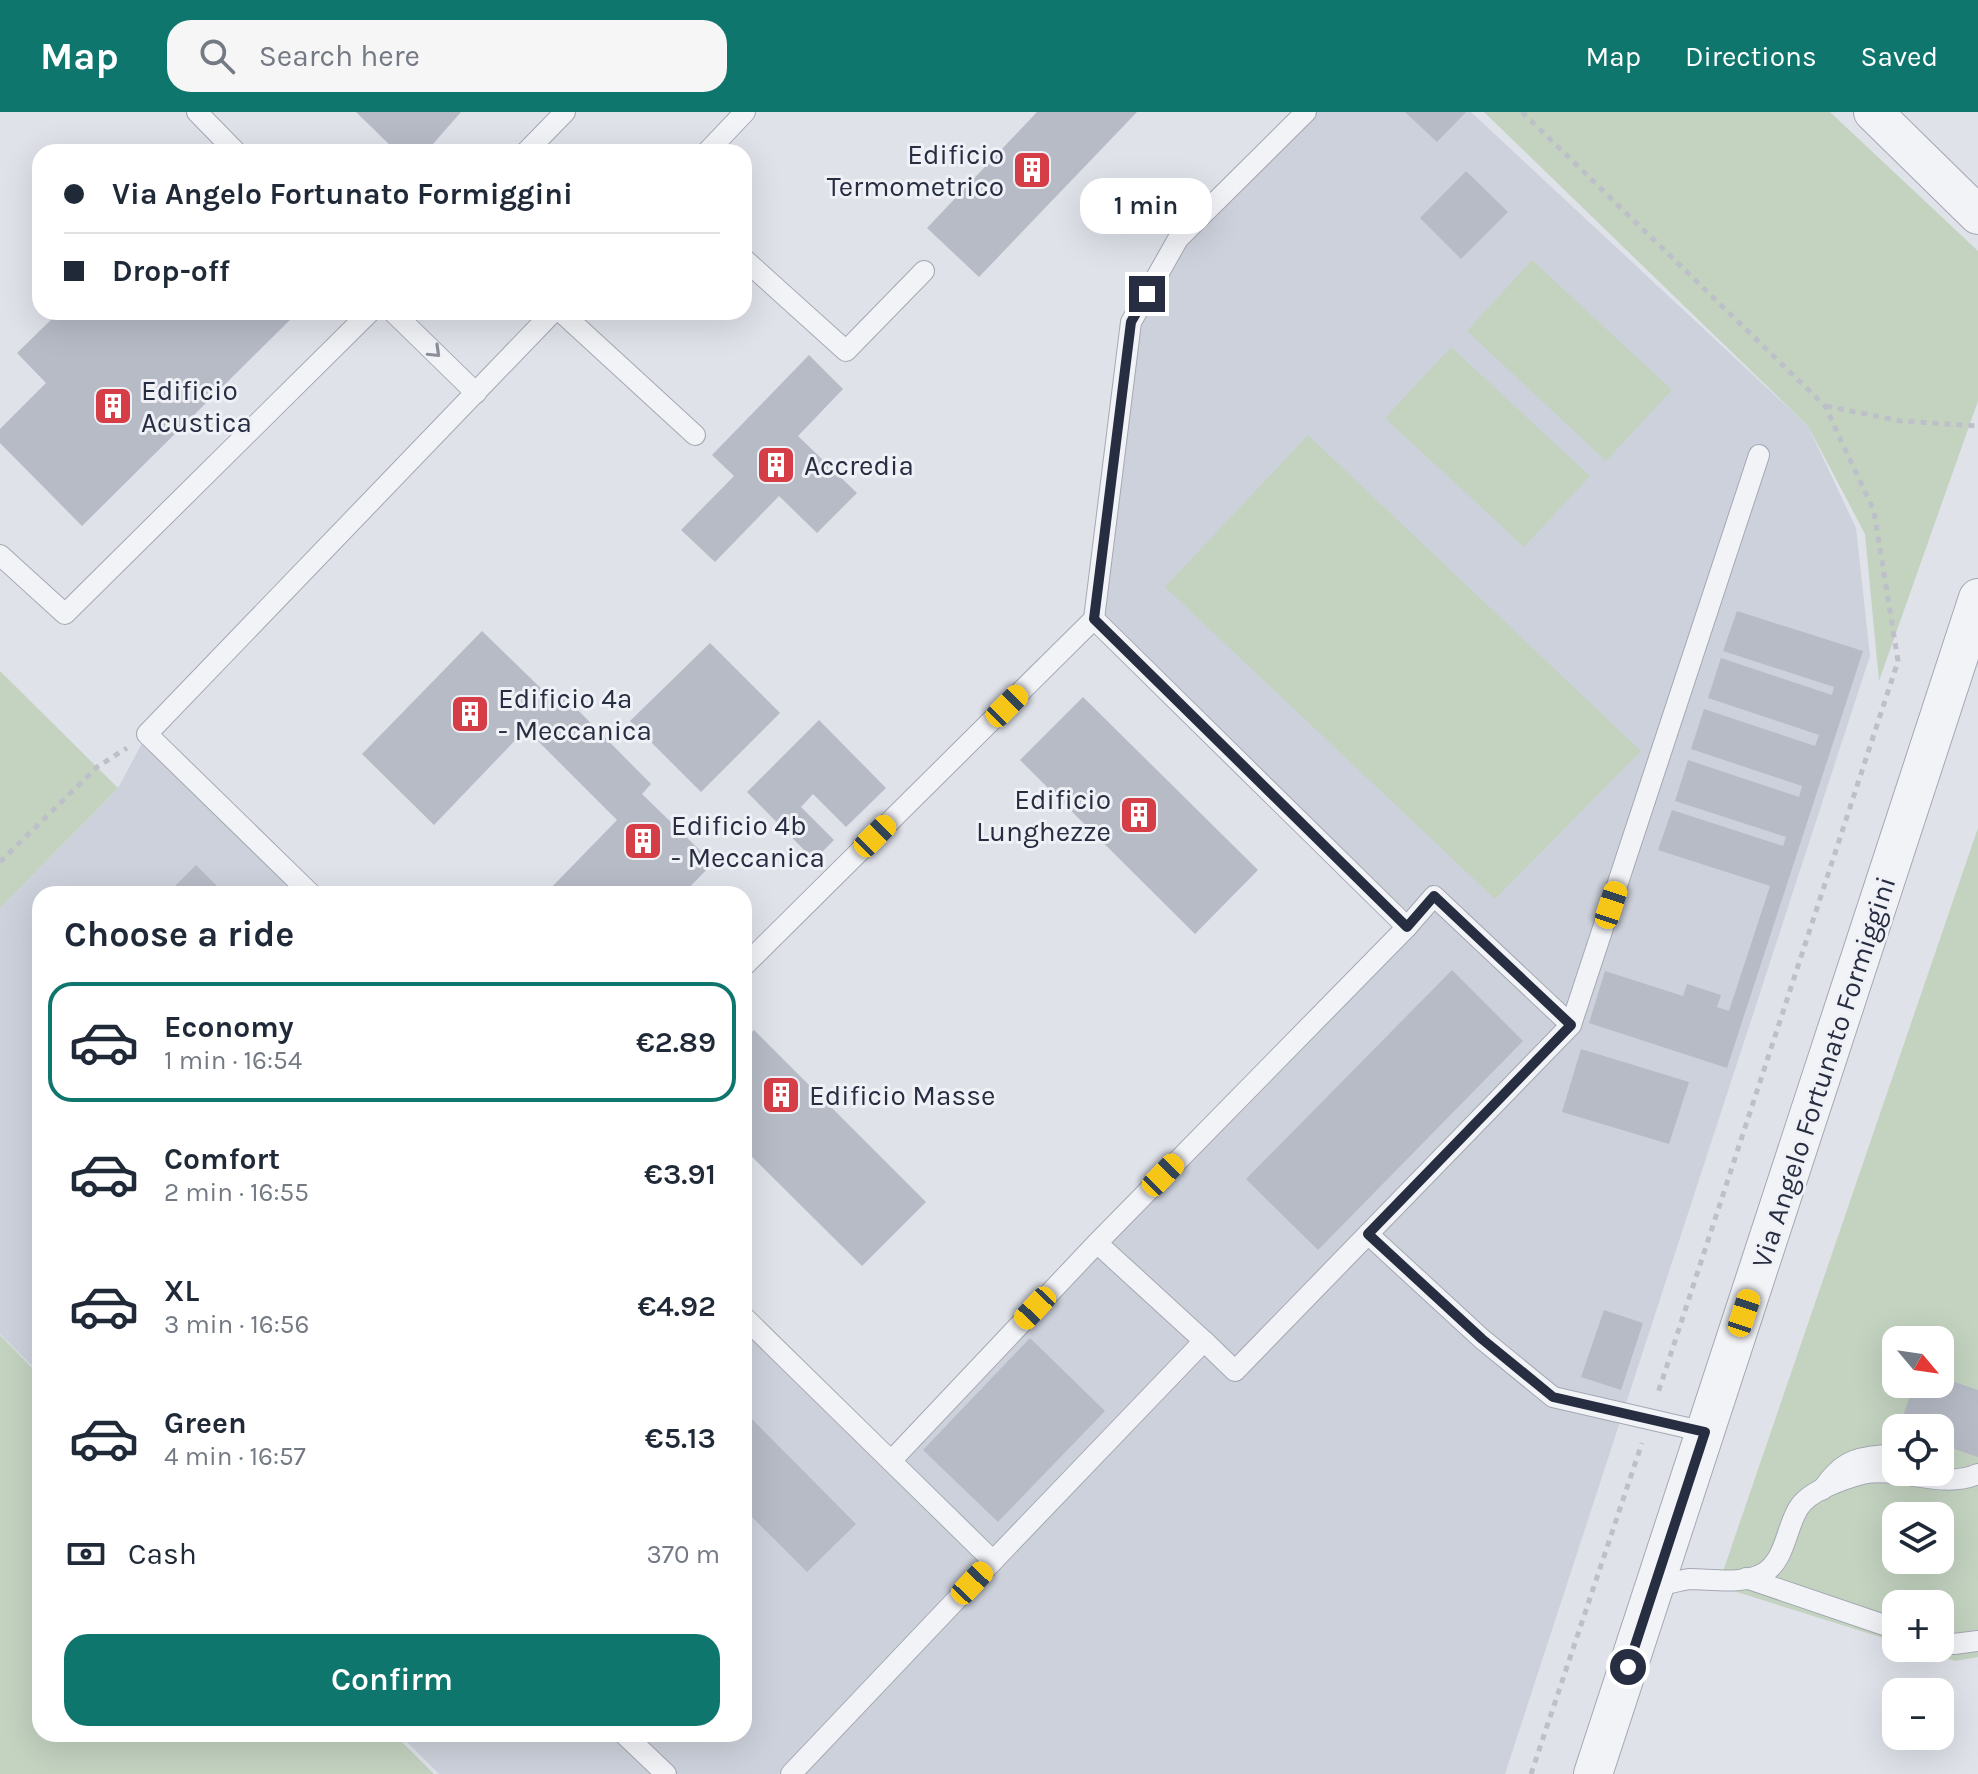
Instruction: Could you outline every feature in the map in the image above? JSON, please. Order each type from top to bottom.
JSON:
[{"type":"street","points":[[1873,112],[1978,215]]},
{"type":"street","name":"Via Angelo Fortunato Formiggini","points":[[1593,1774],[1978,598]]},
{"type":"lane","points":[[197,112],[228,144]]},
{"type":"lane","points":[[534,144],[565,112]]},
{"type":"lane","points":[[715,144],[745,112]]},
{"type":"lane","points":[[752,958],[1094,619],[1131,322],[1178,239],[1306,112]]},
{"type":"lane","points":[[752,266],[846,351],[924,271]]},
{"type":"lane","points":[[0,555],[65,614],[362,320]]},
{"type":"lane","points":[[401,320],[476,393]]},
{"type":"lane","points":[[303,886],[147,734],[545,320]]},
{"type":"lane","points":[[570,320],[695,435]]},
{"type":"lane","points":[[1097,1243],[1235,1371],[1571,1025],[1759,455]]},
{"type":"lane","points":[[1094,619],[1407,927]]},
{"type":"lane","points":[[891,1461],[1097,1243],[1434,896],[1571,1025]]},
{"type":"lane","points":[[1368,1234],[1482,1339],[1553,1397],[1705,1432]]},
{"type":"lane","points":[[752,1325],[993,1561]]},
{"type":"lane","points":[[791,1774],[1204,1341]]},
{"type":"lane","points":[[1822,1490],[1836,1468],[1857,1459],[1882,1456]]},
{"type":"lane","points":[[1654,1587],[1688,1579],[1746,1578],[1764,1573],[1778,1557],[1799,1506],[1822,1490],[1862,1474],[1895,1472],[1943,1480],[1978,1474]]},
{"type":"lane","points":[[1746,1578],[1882,1624]]},
{"type":"lane","points":[[1954,1644],[1978,1641]]},
{"type":"lane","points":[[632,1742],[666,1774]]},
{"type":"path","points":[[1522,112],[1825,406],[1874,511],[1898,661],[1531,1774]]},
{"type":"path","points":[[1825,406],[1901,421],[1978,426]]},
{"type":"path","points":[[0,862],[97,767]]},
{"type":"shaded area","points":[[1306,112],[1471,112],[1808,426],[1856,528],[1870,656],[1505,1774],[439,1774],[407,1742],[752,1742],[752,1325],[890,1461],[1407,928],[1094,619],[1131,322],[1178,239]]},
{"type":"shaded area","points":[[147,734],[303,886],[32,886],[32,1366],[0,1334],[0,908],[118,788]]},
{"type":"green space","points":[[1484,112],[1830,112],[1978,251],[1978,401],[1879,681],[1865,534],[1808,426]]},
{"type":"green space","points":[[1532,260],[1672,390],[1606,461],[1467,331]]},
{"type":"green space","points":[[1451,347],[1590,476],[1524,547],[1385,418]]},
{"type":"green space","points":[[1308,435],[1641,751],[1495,899],[1165,587]]},
{"type":"green space","points":[[0,671],[118,788],[0,908]]},
{"type":"green space","points":[[1978,828],[1978,1657],[1954,1661],[1954,1590],[1882,1590],[1882,1638],[1718,1586]]},
{"type":"green space","points":[[0,1335],[32,1368],[32,1742],[402,1742],[434,1774],[0,1774]]},
{"type":"building","points":[[356,112],[461,112],[433,144],[389,144]]},
{"type":"building","name":"Edificio Termometrico","points":[[1037,112],[1137,112],[979,277],[927,228]]},
{"type":"building","points":[[1405,112],[1466,112],[1437,142]]},
{"type":"building","points":[[1466,171],[1508,212],[1461,259],[1420,218]]},
{"type":"building","name":"Edificio Acustica","points":[[51,320],[290,320],[82,526],[0,443],[0,429],[46,383],[17,353]]},
{"type":"building","name":"Accredia","points":[[809,355],[843,389],[798,436],[857,493],[817,533],[779,496],[715,562],[681,530],[734,476],[712,455]]},
{"type":"building","points":[[1737,611],[1863,651],[1727,1068],[1589,1023],[1605,971],[1683,996],[1687,984],[1721,995],[1717,1007],[1729,1011],[1770,886],[1658,850],[1672,810],[1783,846],[1786,837],[1675,801],[1688,760],[1799,797],[1802,786],[1691,749],[1704,709],[1815,746],[1819,735],[1708,698],[1721,658],[1832,695],[1834,687],[1723,651]]},
{"type":"building","points":[[482,631],[553,700],[560,692],[651,784],[642,794],[713,863],[691,886],[553,886],[617,820],[526,729],[434,825],[362,754]]},
{"type":"building","points":[[710,643],[780,713],[701,792],[630,721]]},
{"type":"building","name":"Edificio Lunghezze","points":[[1083,697],[1258,870],[1195,934],[1020,760]]},
{"type":"building","points":[[819,720],[886,788],[846,827],[813,794],[801,807],[834,840],[814,860],[747,792]]},
{"type":"building","points":[[196,865],[217,886],[175,886]]},
{"type":"building","points":[[1452,970],[1523,1041],[1318,1250],[1246,1179]]},
{"type":"building","name":"Edificio Masse","points":[[754,1030],[926,1202],[862,1266],[752,1157]]},
{"type":"building","points":[[1581,1049],[1689,1082],[1669,1144],[1562,1112]]},
{"type":"building","points":[[1604,1310],[1643,1323],[1621,1390],[1581,1377]]},
{"type":"building","points":[[1030,1338],[1105,1411],[998,1522],[923,1450]]},
{"type":"building","points":[[1954,1382],[1978,1390],[1978,1457],[1954,1449],[1954,1414],[1904,1414],[1909,1398],[1954,1398]]},
{"type":"building","points":[[752,1419],[856,1524],[807,1572],[752,1517]]},
{"type":"place","name":"Edificio Termometrico","points":[[1032,170]]},
{"type":"place","name":"Edificio Acustica","points":[[113,406]]},
{"type":"place","name":"Accredia","points":[[776,465]]},
{"type":"place","name":"Edificio 4a - Meccanica","points":[[470,714]]},
{"type":"place","name":"Edificio Lunghezze","points":[[1139,815]]},
{"type":"place","name":"Edificio 4b - Meccanica","points":[[643,841]]},
{"type":"place","name":"Edificio Masse","points":[[781,1095]]},
{"type":"route","points":[[1147,294],[1131,322],[1094,619],[1407,927],[1434,896],[1571,1025],[1368,1234],[1482,1339],[1553,1397],[1705,1432],[1628,1667]]}]
